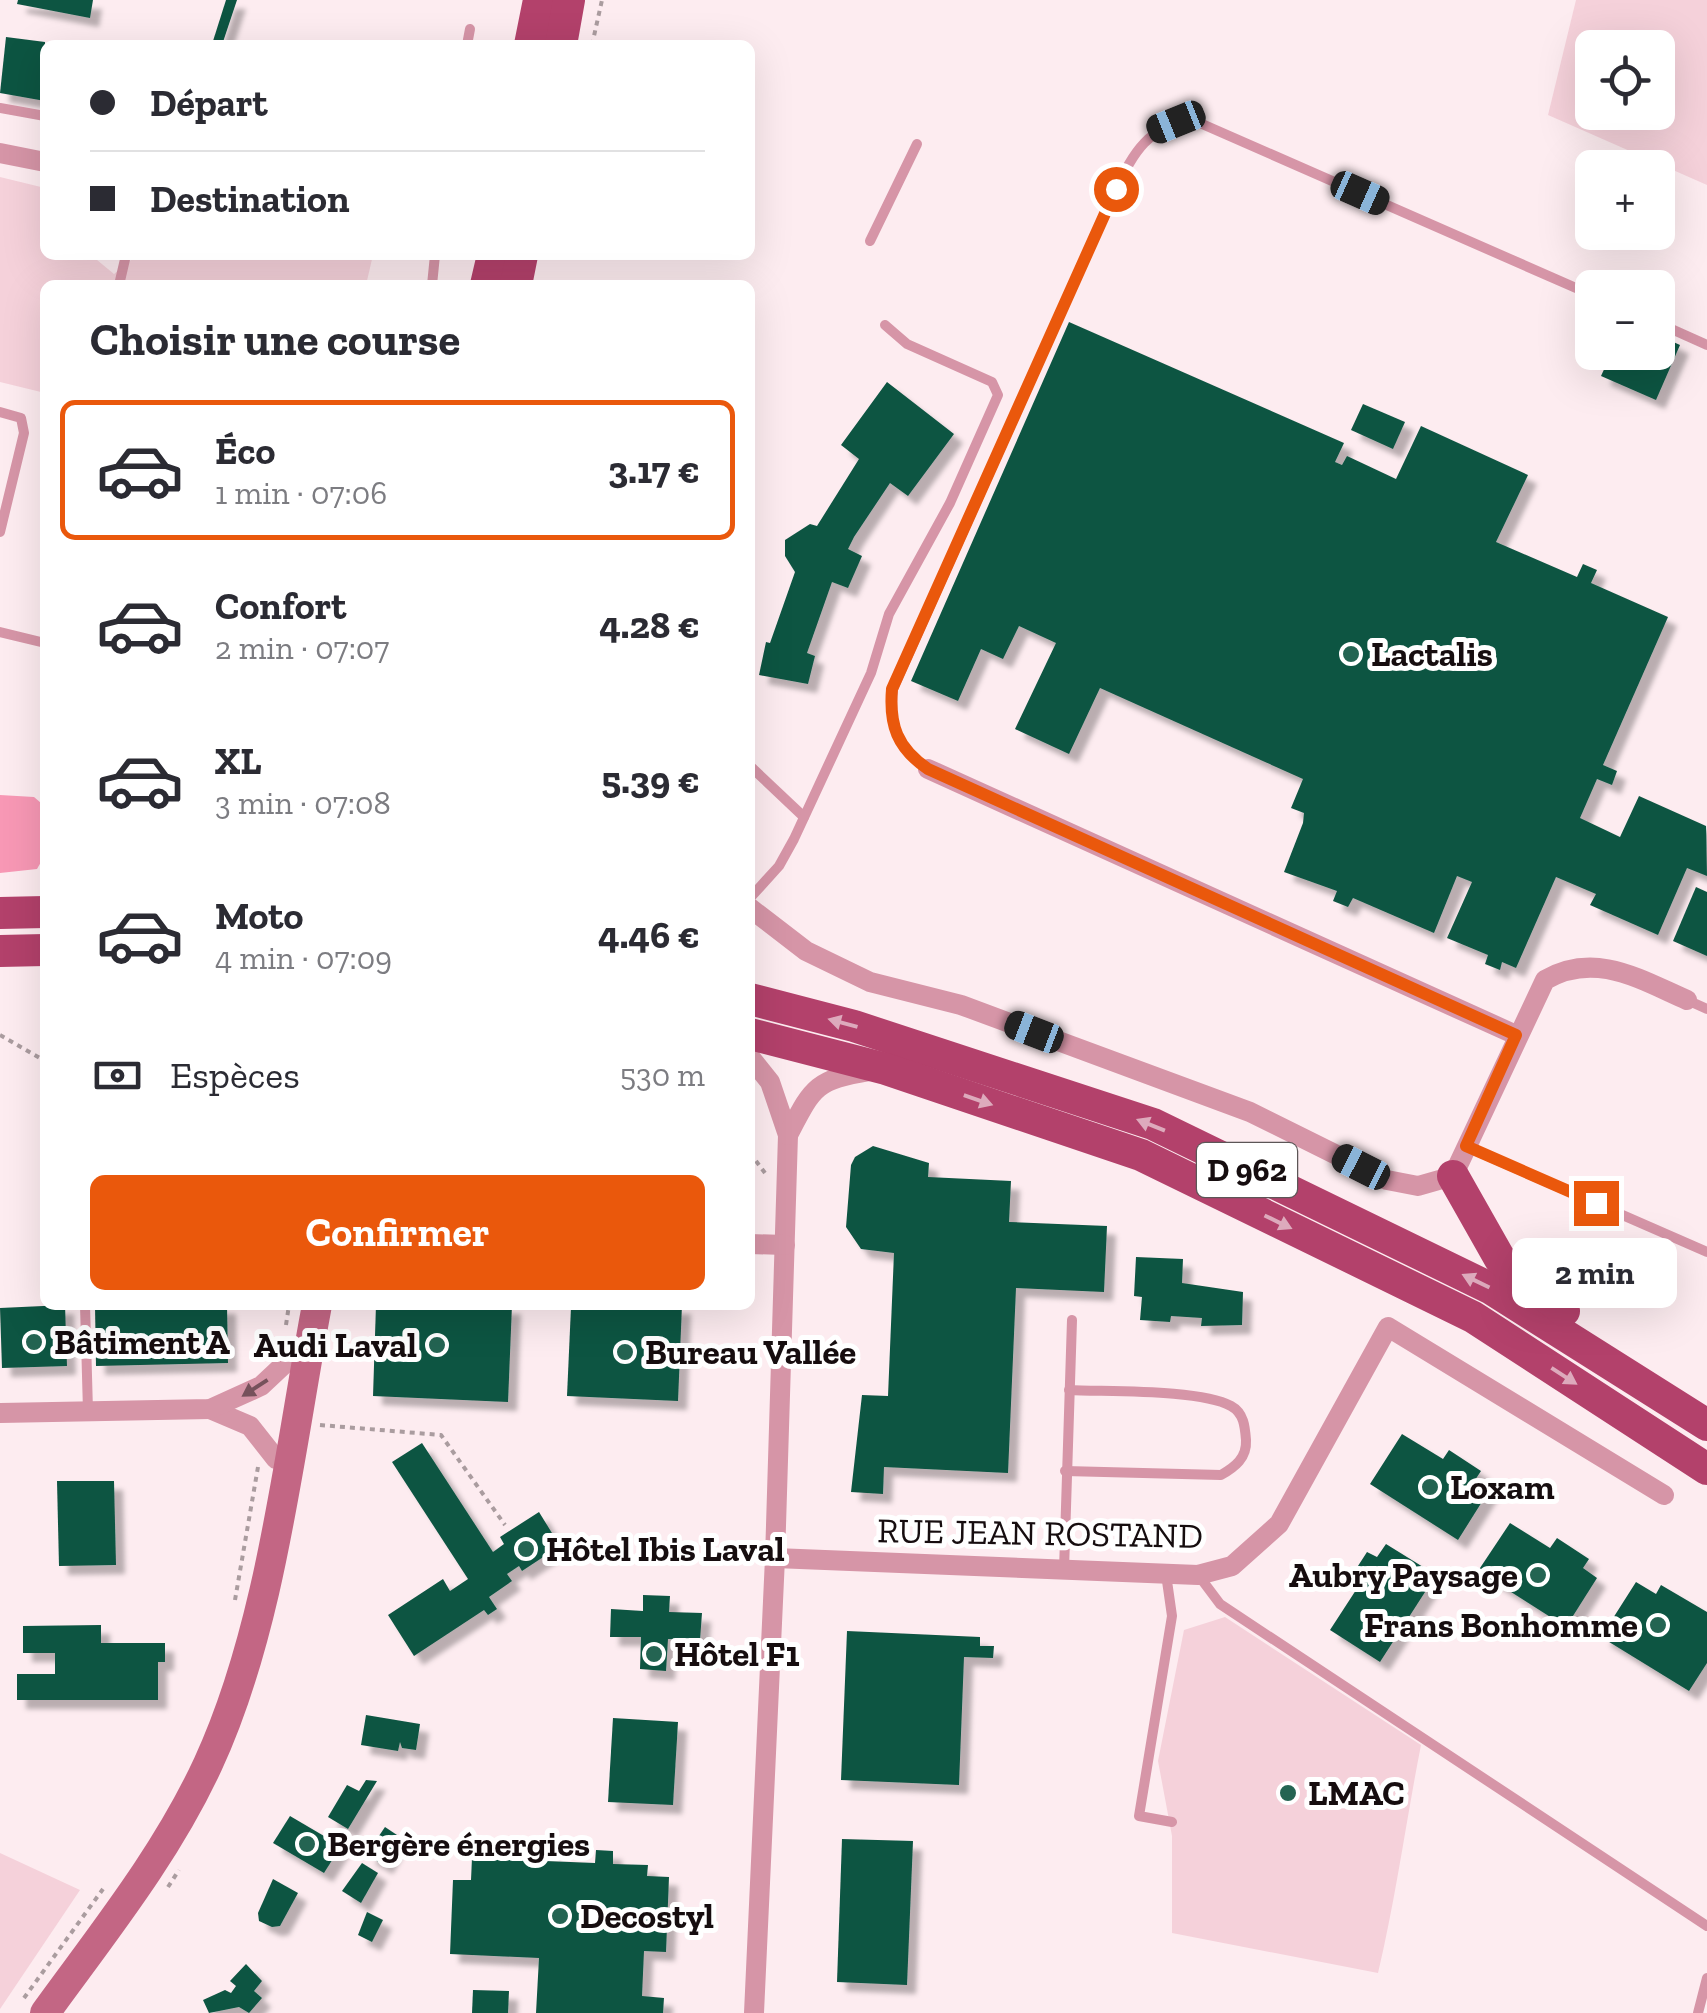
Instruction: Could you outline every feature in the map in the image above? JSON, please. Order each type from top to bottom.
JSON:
[{"type":"main road","points":[[531,40],[539,0]]},
{"type":"main road","points":[[562,40],[569,0]]},
{"type":"main road","points":[[0,913],[40,912]]},
{"type":"main road","points":[[0,952],[40,950]]},
{"type":"main road","name":"D 962","points":[[755,1000],[854,1026],[1153,1124],[1490,1288],[1707,1422]]},
{"type":"main road","name":"D 962","points":[[755,1035],[886,1069],[1141,1155],[1473,1317],[1707,1469]]},
{"type":"main road","points":[[1460,1161],[1500,1259],[1536,1292],[1640,1364],[1707,1422]]},
{"type":"main road","points":[[240,1674],[267,1461],[289,1347],[300,1310]]},
{"type":"main road","points":[[33,2008],[156,1860],[208,1763],[240,1674],[278,1524],[317,1310]]},
{"type":"street","points":[[0,153],[40,161]]},
{"type":"street","points":[[928,769],[1516,1035]]},
{"type":"street","points":[[755,912],[806,951],[870,982],[962,1005],[1250,1112],[1387,1180],[1418,1186],[1460,1161],[1545,980],[1565,968],[1614,968],[1697,1005]]},
{"type":"street","points":[[754,2013],[775,1558],[788,1134],[770,1082],[755,1063]]},
{"type":"street","points":[[788,1134],[810,1091],[838,1076],[886,1069]]},
{"type":"street","points":[[755,1244],[785,1245]]},
{"type":"street","name":"RUE JEAN ROSTAND","points":[[775,1558],[1198,1575],[1232,1566],[1256,1549],[1279,1524],[1388,1327],[1664,1494]]},
{"type":"street","points":[[0,1413],[210,1408],[261,1386],[289,1347]]},
{"type":"street","points":[[210,1408],[250,1426],[267,1461]]},
{"type":"lane","points":[[468,40],[470,29]]},
{"type":"lane","points":[[0,108],[40,115]]},
{"type":"lane","points":[[928,769],[902,746],[893,730],[892,689],[1124,172],[1143,140],[1156,130],[1192,120],[1575,288]]},
{"type":"lane","points":[[870,240],[917,144]]},
{"type":"lane","points":[[755,893],[780,866],[804,817],[871,673],[889,614],[950,503],[998,395],[992,382],[907,344],[885,325]]},
{"type":"lane","points":[[1675,331],[1707,345]]},
{"type":"lane","points":[[0,412],[22,418],[24,433],[0,532]]},
{"type":"lane","points":[[0,632],[40,642]]},
{"type":"lane","points":[[755,771],[804,817]]},
{"type":"lane","points":[[1460,1161],[1707,1252]]},
{"type":"lane","points":[[84,1310],[88,1412]]},
{"type":"lane","points":[[1064,1570],[1072,1320]]},
{"type":"lane","points":[[1065,1471],[1221,1475],[1238,1465],[1246,1447],[1244,1420],[1235,1407],[1208,1398],[1069,1390]]},
{"type":"lane","points":[[1166,1574],[1172,1616],[1139,1816],[1172,1822]]},
{"type":"lane","points":[[1198,1575],[1220,1604],[1707,1926]]},
{"type":"lane","points":[[1698,2013],[1707,1978]]},
{"type":"path","points":[[593,40],[602,0]]},
{"type":"path","points":[[0,1034],[40,1058]]},
{"type":"path","points":[[755,1160],[767,1176]]},
{"type":"path","points":[[289,1310],[289,1347]]},
{"type":"path","points":[[310,1425],[441,1435],[462,1459],[505,1526]]},
{"type":"path","points":[[234,1614],[267,1461]]},
{"type":"path","points":[[33,2008],[110,1881]]},
{"type":"shaded area","points":[[1576,0],[1707,0],[1707,185],[1675,171],[1675,150],[1628,150],[1582,130],[1675,130],[1675,30],[1575,30],[1575,127],[1548,115]]},
{"type":"shaded area","points":[[0,177],[40,187],[40,260],[97,260],[114,274],[131,260],[372,260],[367,280],[40,280],[40,392],[0,382]]},
{"type":"shaded area","points":[[0,795],[34,797],[40,802],[40,864],[37,869],[0,873]]},
{"type":"shaded area","name":"LMAC","points":[[1225,1617],[1421,1745],[1378,1973],[1172,1933],[1172,1836],[1158,1761],[1184,1630]]},
{"type":"shaded area","points":[[0,1853],[80,1890],[0,2009]]},
{"type":"building","points":[[18,0],[93,0],[90,18],[17,4]]},
{"type":"building","points":[[226,0],[237,0],[224,40],[213,40]]},
{"type":"building","points":[[6,37],[40,41],[40,100],[0,93]]},
{"type":"building","name":"Lactalis","points":[[1069,322],[1344,443],[1335,462],[1342,465],[1347,456],[1396,479],[1421,426],[1528,475],[1496,542],[1577,577],[1583,564],[1597,570],[1591,583],[1668,617],[1603,765],[1617,771],[1612,785],[1597,779],[1580,818],[1620,837],[1639,796],[1706,826],[1707,876],[1687,868],[1658,935],[1590,905],[1596,894],[1556,877],[1516,968],[1502,962],[1500,970],[1485,964],[1488,955],[1447,938],[1472,882],[1457,876],[1434,933],[1353,898],[1348,907],[1333,901],[1337,891],[1284,872],[1303,823],[1304,813],[1291,808],[1303,779],[1100,688],[1069,754],[1015,729],[1056,643],[1019,626],[1003,659],[981,649],[958,701],[911,681]]},
{"type":"building","points":[[1604,370],[1669,370],[1656,400],[1601,376]]},
{"type":"building","points":[[887,382],[954,434],[908,496],[890,483],[854,537],[848,549],[862,556],[848,588],[832,582],[807,653],[815,656],[808,684],[759,675],[766,642],[770,643],[795,572],[785,556],[785,540],[810,524],[817,526],[859,459],[841,445]]},
{"type":"building","points":[[1363,404],[1405,422],[1393,449],[1351,430]]},
{"type":"building","points":[[1696,887],[1707,892],[1707,956],[1673,941]]},
{"type":"building","points":[[873,1146],[929,1163],[928,1177],[1011,1181],[1009,1222],[1107,1226],[1104,1292],[1016,1288],[1008,1473],[884,1467],[883,1494],[851,1492],[862,1395],[888,1396],[894,1253],[861,1249],[846,1227],[851,1165],[855,1157]]},
{"type":"building","points":[[1136,1257],[1183,1259],[1182,1283],[1243,1292],[1242,1325],[1201,1326],[1202,1318],[1171,1316],[1170,1322],[1140,1320],[1142,1297],[1134,1296]]},
{"type":"building","name":"Bâtiment A","points":[[40,1306],[40,1310],[65,1310],[67,1366],[2,1368],[0,1308]]},
{"type":"building","points":[[95,1310],[227,1310],[228,1363],[96,1366]]},
{"type":"building","points":[[376,1310],[512,1310],[508,1402],[373,1396]]},
{"type":"building","name":"Bureau Vallée","points":[[571,1310],[682,1310],[678,1401],[567,1396]]},
{"type":"building","name":"Loxam","points":[[1402,1434],[1443,1459],[1449,1450],[1481,1471],[1475,1480],[1490,1489],[1458,1540],[1370,1484]]},
{"type":"building","name":"Hôtel Ibis Laval","points":[[422,1443],[493,1552],[504,1544],[500,1537],[539,1512],[560,1546],[522,1571],[519,1566],[507,1574],[512,1581],[489,1597],[497,1609],[488,1615],[484,1610],[414,1656],[388,1615],[443,1579],[450,1591],[468,1579],[392,1462]]},
{"type":"building","points":[[57,1481],[114,1481],[116,1565],[59,1566]]},
{"type":"building","name":"Aubry Paysage","points":[[1510,1523],[1550,1548],[1557,1538],[1589,1559],[1583,1568],[1597,1578],[1566,1627],[1478,1571]]},
{"type":"building","points":[[1386,1544],[1436,1575],[1380,1662],[1330,1630],[1356,1590],[1347,1583],[1367,1552],[1377,1557]]},
{"type":"building","name":"Frans Bonhomme","points":[[1636,1582],[1656,1594],[1661,1585],[1707,1612],[1707,1663],[1689,1691],[1601,1637]]},
{"type":"building","name":"Hôtel F1","points":[[643,1595],[670,1596],[669,1612],[702,1613],[700,1640],[668,1639],[666,1671],[640,1669],[641,1637],[610,1637],[611,1609],[643,1611]]},
{"type":"building","points":[[101,1625],[101,1643],[165,1643],[165,1662],[158,1662],[158,1700],[17,1700],[17,1674],[55,1674],[55,1653],[23,1653],[23,1626]]},
{"type":"building","points":[[847,1631],[980,1637],[980,1646],[994,1646],[993,1658],[964,1657],[959,1785],[841,1780]]},
{"type":"building","points":[[366,1715],[420,1724],[416,1750],[402,1748],[400,1742],[398,1751],[361,1745]]},
{"type":"building","points":[[613,1718],[678,1722],[673,1805],[608,1802]]},
{"type":"building","points":[[366,1780],[377,1781],[348,1829],[328,1817],[347,1785],[359,1791]]},
{"type":"building","name":"Bergère énergies","points":[[290,1816],[341,1846],[324,1873],[273,1843]]},
{"type":"building","points":[[385,1827],[400,1837],[384,1865],[366,1855]]},
{"type":"building","points":[[842,1839],[913,1841],[907,1985],[837,1982]]},
{"type":"building","name":"Decostyl","points":[[596,1850],[613,1851],[613,1864],[648,1865],[647,1876],[669,1877],[666,1952],[644,1951],[642,1996],[664,1998],[663,2013],[536,2013],[539,1958],[450,1954],[453,1880],[471,1880],[472,1858],[595,1863]]},
{"type":"building","points":[[362,1863],[378,1873],[361,1903],[342,1891]]},
{"type":"building","points":[[273,1879],[298,1893],[280,1926],[272,1927],[259,1921],[258,1913]]},
{"type":"building","points":[[367,1912],[383,1920],[372,1942],[358,1935]]},
{"type":"building","points":[[246,1964],[262,1981],[254,1991],[262,1998],[249,2013],[239,2007],[209,2013],[203,2000],[225,1990],[231,1993],[236,1986],[230,1981]]},
{"type":"building","name":"Decostyl","points":[[473,1990],[509,1991],[508,2013],[472,2013]]},
{"type":"place","name":"Lactalis","points":[[1351,654]]},
{"type":"place","name":"Bâtiment A","points":[[34,1342]]},
{"type":"place","name":"Audi Laval","points":[[437,1345]]},
{"type":"place","name":"Bureau Vallée","points":[[625,1352]]},
{"type":"place","name":"Loxam","points":[[1430,1487]]},
{"type":"place","name":"Hôtel Ibis Laval","points":[[526,1549]]},
{"type":"place","name":"Aubry Paysage","points":[[1538,1575]]},
{"type":"place","name":"Frans Bonhomme","points":[[1658,1625]]},
{"type":"place","name":"Hôtel F1","points":[[654,1654]]},
{"type":"place","name":"LMAC","points":[[1288,1793]]},
{"type":"place","name":"Bergère énergies","points":[[307,1844]]},
{"type":"place","name":"Decostyl","points":[[560,1916]]},
{"type":"route","points":[[1116,189],[892,689],[893,730],[913,759],[928,769],[1303,935],[1516,1035],[1466,1146],[1596,1203]]}]
